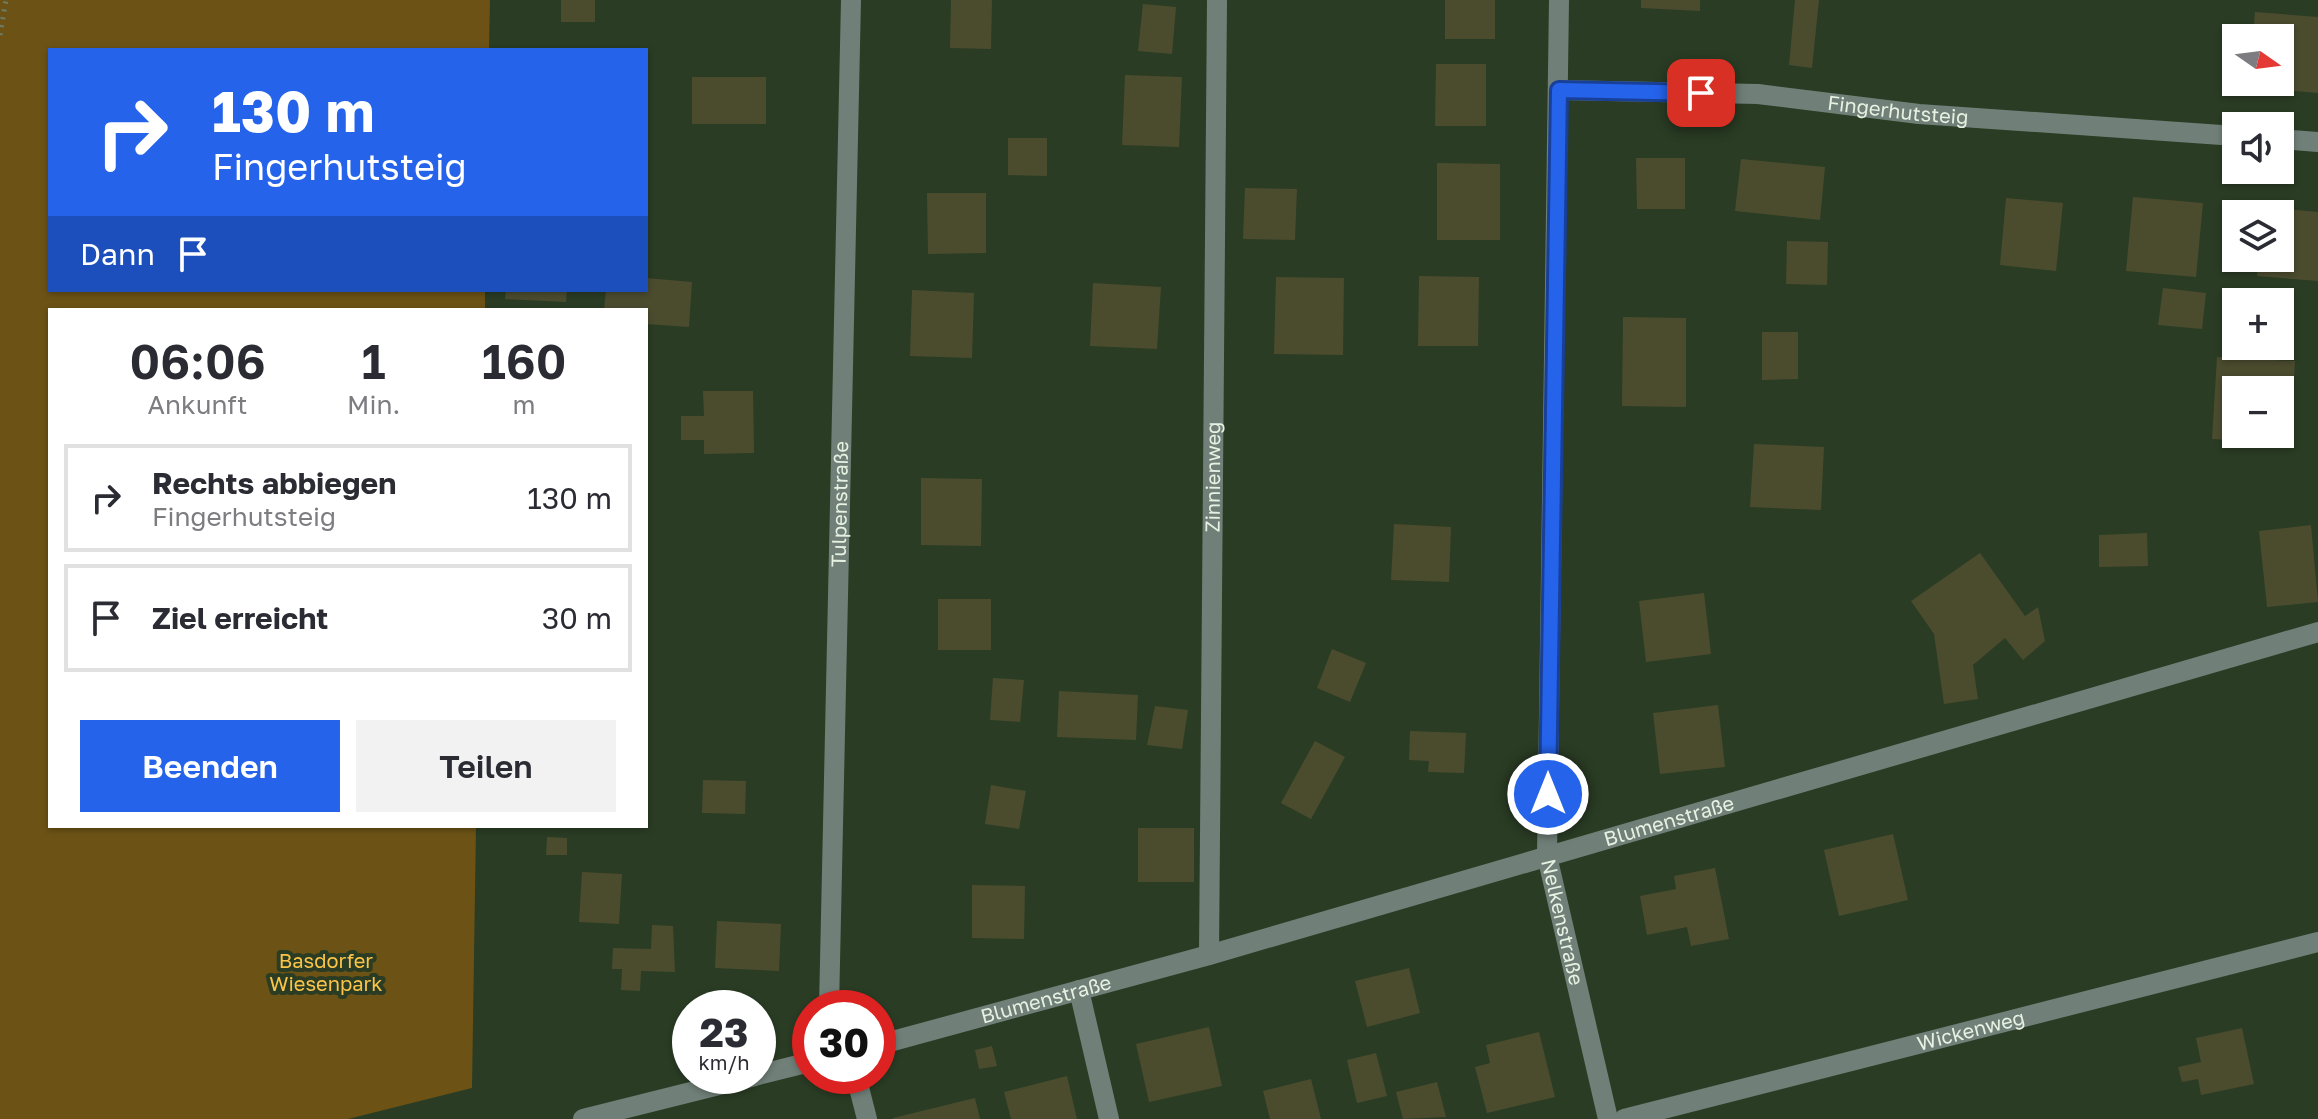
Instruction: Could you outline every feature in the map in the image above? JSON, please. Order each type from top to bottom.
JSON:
[{"type":"street","name":"Tulpenstraße","points":[[829,990],[851,0]]},
{"type":"street","name":"Zinnienweg","points":[[1209,955],[1217,0]]},
{"type":"street","name":"Nelkenstraße","points":[[1559,0],[1547,856],[1608,1119]]},
{"type":"street","name":"Fingerhutsteig","points":[[1559,90],[1758,94],[1919,114],[2222,135]]},
{"type":"street","points":[[2294,140],[2318,142]]},
{"type":"street","name":"Blumenstraße","points":[[896,1040],[1209,955],[2318,632]]},
{"type":"street","name":"Wickenweg","points":[[1624,1119],[2318,942]]},
{"type":"street","points":[[1079,990],[1109,1119]]},
{"type":"street","points":[[583,1119],[684,1094]]},
{"type":"street","points":[[861,1094],[867,1119]]},
{"type":"path","points":[[0,35],[6,0]]},
{"type":"green space","name":"Basdorfer Wiesenpark","points":[[0,0],[490,0],[489,48],[48,48],[48,292],[485,292],[485,308],[48,308],[48,828],[476,828],[472,1088],[348,1119],[0,1119]]},
{"type":"building","points":[[561,0],[595,0],[595,22],[561,22]]},
{"type":"building","points":[[951,0],[992,0],[991,49],[950,48]]},
{"type":"building","points":[[1445,0],[1495,0],[1495,39],[1445,39]]},
{"type":"building","points":[[1641,0],[1700,0],[1700,11],[1641,8]]},
{"type":"building","points":[[1795,0],[1819,0],[1812,68],[1789,65]]},
{"type":"building","points":[[1143,4],[1176,7],[1172,54],[1138,51]]},
{"type":"building","points":[[2255,12],[2318,17],[2318,93],[2294,91],[2294,24],[2254,24]]},
{"type":"building","points":[[1436,64],[1486,64],[1486,126],[1435,126]]},
{"type":"building","points":[[1125,75],[1182,77],[1179,147],[1122,145]]},
{"type":"building","points":[[692,77],[766,77],[766,124],[692,124]]},
{"type":"building","points":[[1008,138],[1047,138],[1047,176],[1008,175]]},
{"type":"building","points":[[1636,158],[1685,158],[1685,209],[1637,209]]},
{"type":"building","points":[[1741,159],[1825,167],[1820,220],[1735,211]]},
{"type":"building","points":[[1437,163],[1500,164],[1500,240],[1437,240]]},
{"type":"building","points":[[1245,188],[1297,189],[1295,240],[1243,239]]},
{"type":"building","points":[[927,193],[986,193],[986,253],[928,254]]},
{"type":"building","points":[[2133,197],[2203,203],[2196,277],[2126,271]]},
{"type":"building","points":[[2006,198],[2063,203],[2056,271],[2000,265]]},
{"type":"building","points":[[2294,210],[2318,212],[2318,281],[2257,276],[2257,272],[2294,272]]},
{"type":"building","points":[[1787,241],[1828,242],[1827,285],[1786,284]]},
{"type":"building","points":[[1419,276],[1479,277],[1478,346],[1418,346]]},
{"type":"building","points":[[1276,277],[1344,278],[1343,355],[1274,354]]},
{"type":"building","points":[[648,278],[692,282],[689,327],[648,324],[648,308],[604,308],[606,292],[648,292]]},
{"type":"building","points":[[1093,283],[1161,287],[1157,349],[1090,346]]},
{"type":"building","points":[[2163,288],[2206,293],[2202,329],[2158,325]]},
{"type":"building","points":[[912,290],[974,293],[972,358],[910,356]]},
{"type":"building","points":[[506,292],[567,292],[566,302],[505,299]]},
{"type":"building","points":[[1623,317],[1686,318],[1686,407],[1622,406]]},
{"type":"building","points":[[1762,332],[1798,332],[1798,379],[1762,380]]},
{"type":"building","points":[[2217,357],[2222,360],[2295,361],[2294,377],[2222,376],[2222,440],[2212,439]]},
{"type":"building","points":[[703,391],[753,391],[754,453],[704,454],[704,440],[681,440],[681,416],[704,416]]},
{"type":"building","points":[[1754,444],[1824,447],[1821,510],[1750,507]]},
{"type":"building","points":[[921,478],[982,479],[981,546],[921,545]]},
{"type":"building","points":[[1394,524],[1451,527],[1449,582],[1391,580]]},
{"type":"building","points":[[2311,525],[2318,602],[2267,607],[2259,531]]},
{"type":"building","points":[[2147,533],[2148,566],[2099,567],[2099,535]]},
{"type":"building","points":[[1980,553],[2025,616],[2038,607],[2045,641],[2023,660],[2005,638],[1973,665],[1978,699],[1944,704],[1934,634],[1911,601]]},
{"type":"building","points":[[1704,593],[1711,654],[1646,662],[1639,601]]},
{"type":"building","points":[[938,599],[991,599],[991,650],[938,650]]},
{"type":"building","points":[[1332,649],[1366,663],[1350,702],[1317,688]]},
{"type":"building","points":[[993,678],[1024,680],[1020,722],[990,720]]},
{"type":"building","points":[[1059,691],[1138,695],[1136,740],[1057,737]]},
{"type":"building","points":[[1718,705],[1725,767],[1660,774],[1653,713]]},
{"type":"building","points":[[1155,706],[1188,710],[1182,749],[1147,745]]},
{"type":"building","points":[[1410,731],[1466,733],[1464,773],[1428,772],[1429,761],[1409,760]]},
{"type":"building","points":[[1315,741],[1345,757],[1311,819],[1281,803]]},
{"type":"building","points":[[703,780],[746,781],[745,814],[702,813]]},
{"type":"building","points":[[991,785],[1026,791],[1019,829],[985,824]]},
{"type":"building","points":[[1138,828],[1194,828],[1194,882],[1138,882]]},
{"type":"building","points":[[1893,834],[1908,900],[1839,916],[1824,850]]},
{"type":"building","points":[[547,837],[567,838],[567,855],[546,855]]},
{"type":"building","points":[[1715,868],[1729,939],[1691,946],[1687,927],[1647,935],[1640,896],[1676,889],[1674,876]]},
{"type":"building","points":[[582,872],[622,874],[619,924],[579,922]]},
{"type":"building","points":[[972,885],[1025,886],[1024,939],[972,938]]},
{"type":"building","points":[[717,921],[781,924],[779,971],[715,968]]},
{"type":"building","points":[[652,925],[673,926],[675,972],[641,971],[640,991],[621,990],[622,969],[612,969],[613,948],[651,949]]},
{"type":"building","points":[[1409,968],[1420,1013],[1367,1027],[1355,981]]},
{"type":"building","points":[[1209,1027],[1222,1086],[1149,1102],[1136,1044]]},
{"type":"building","points":[[2242,1028],[2254,1084],[2201,1095],[2198,1079],[2182,1082],[2178,1067],[2201,1062],[2196,1038]]},
{"type":"building","points":[[1539,1032],[1555,1097],[1487,1113],[1475,1067],[1490,1063],[1486,1045]]},
{"type":"building","points":[[992,1046],[997,1066],[979,1069],[975,1050]]},
{"type":"building","points":[[1376,1053],[1387,1096],[1357,1103],[1347,1060]]},
{"type":"building","points":[[1067,1076],[1077,1119],[1011,1119],[1004,1092]]},
{"type":"building","points":[[1311,1079],[1321,1119],[1270,1119],[1263,1091]]},
{"type":"building","points":[[1437,1082],[1446,1117],[1403,1119],[1396,1092]]},
{"type":"building","points":[[975,1098],[980,1119],[893,1119],[893,1118]]},
{"type":"route","points":[[1548,794],[1549,550],[1559,90],[1701,93]]}]
